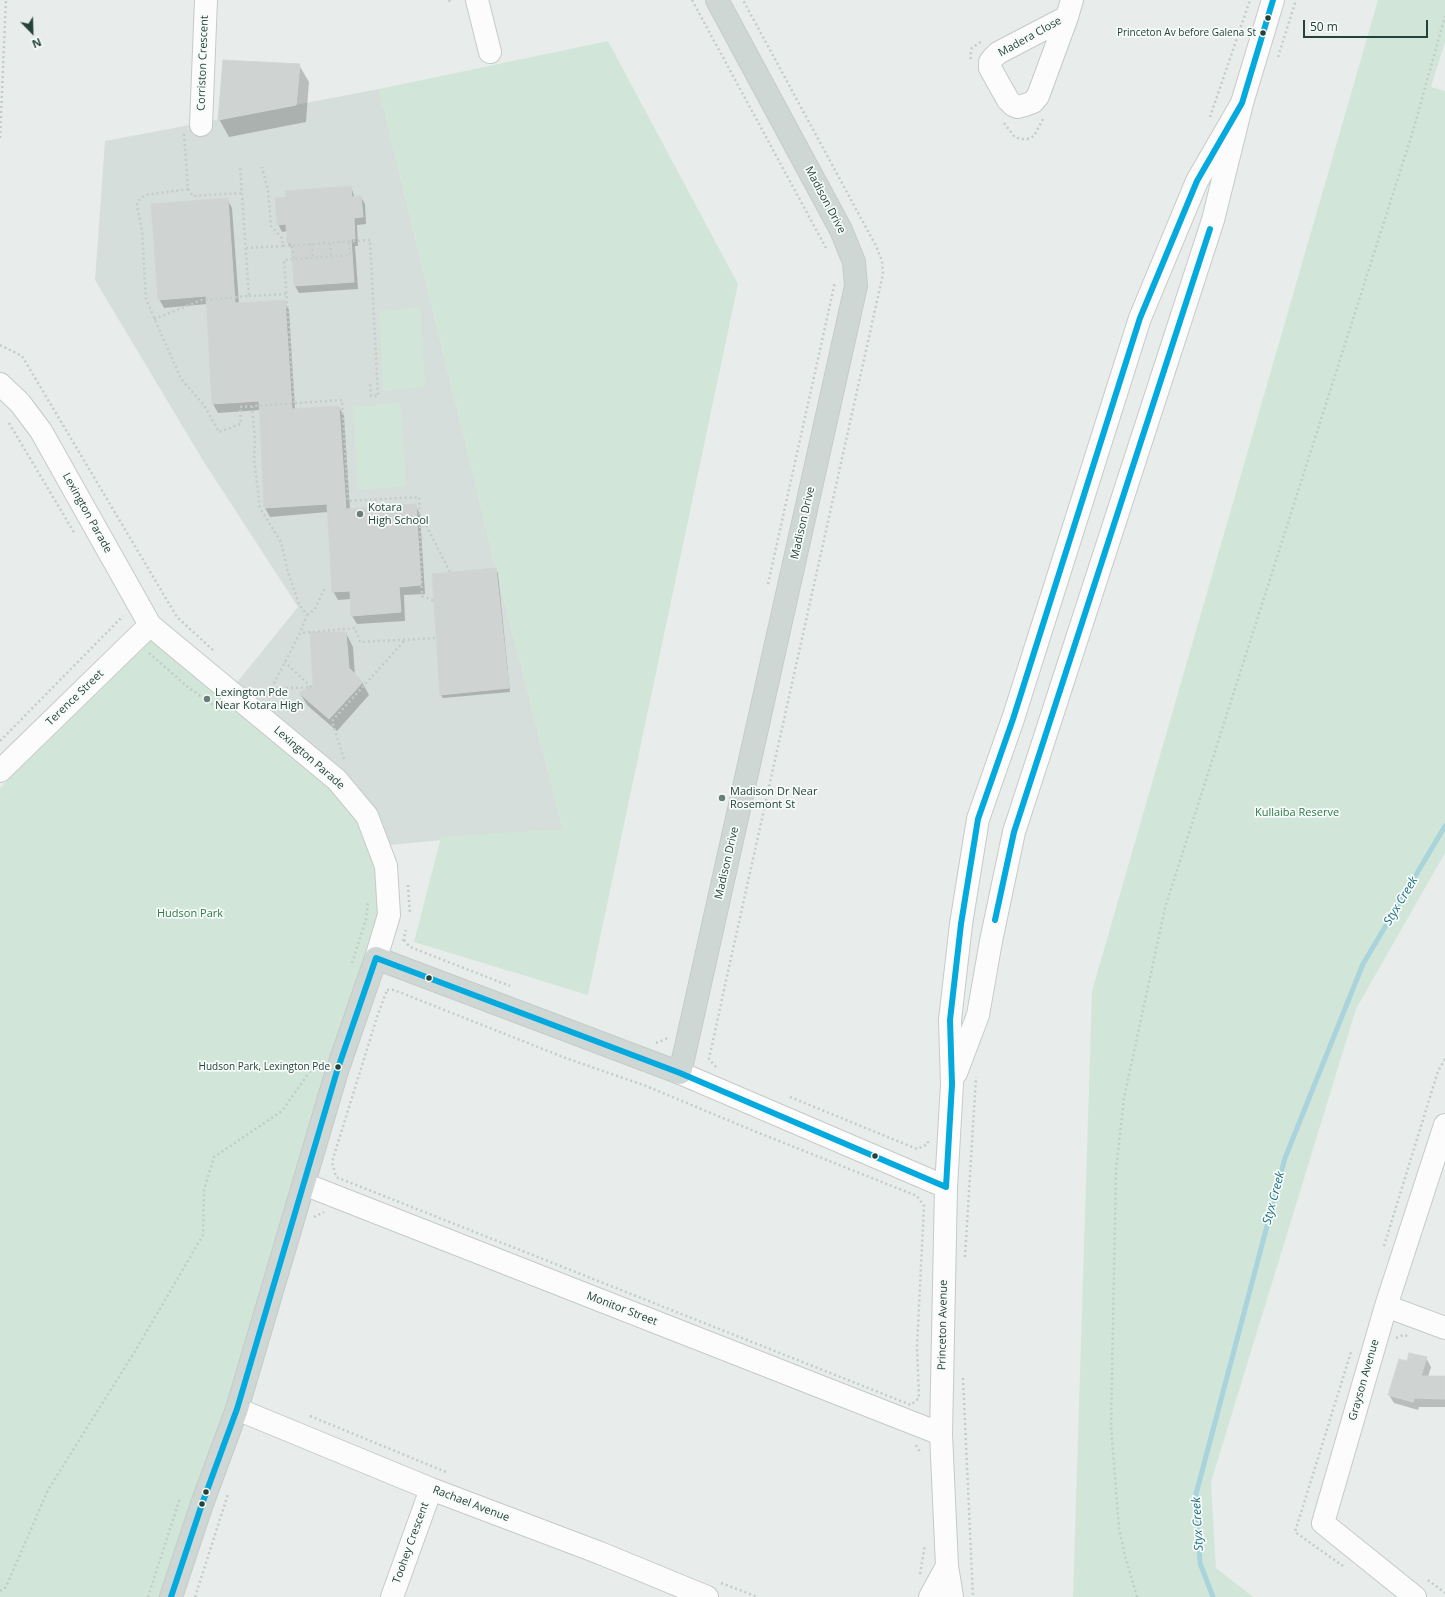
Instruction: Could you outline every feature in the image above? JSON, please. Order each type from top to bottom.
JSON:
[{"type":"main road","name":"Madison Drive","points":[[680,1073],[856,286],[854,262],[841,230],[717,0]]},
{"type":"main road","points":[[376,958],[680,1073]]},
{"type":"main road","name":"Lexington Parade","points":[[171,1597],[202,1504],[237,1409],[304,1184],[326,1067],[376,958]]},
{"type":"street","name":"Corriston Crescent","points":[[193,126],[206,0]]},
{"type":"street","points":[[477,0],[490,52]]},
{"type":"street","name":"Princeton Avenue","points":[[952,1084],[978,1014],[991,941],[1014,832],[1213,220],[1242,103],[1273,0]]},
{"type":"street","name":"Princeton Avenue","points":[[952,1597],[948,1566],[941,1434],[946,1187],[952,1084],[950,1020],[961,924],[978,819],[1013,719],[1140,318],[1197,181],[1242,103]]},
{"type":"street","name":"Lexington Parade","points":[[0,384],[20,403],[41,431],[150,625],[337,780],[367,816],[386,866],[389,915],[376,958]]},
{"type":"street","name":"Terence Street","points":[[0,771],[150,625]]},
{"type":"street","points":[[680,1073],[946,1187]]},
{"type":"street","name":"Grayson Avenue","points":[[1420,1588],[1323,1523],[1386,1306],[1445,1125]]},
{"type":"street","name":"Monitor Street","points":[[304,1184],[941,1434]]},
{"type":"street","points":[[1386,1306],[1445,1328]]},
{"type":"street","name":"Rachael Avenue","points":[[237,1409],[431,1489],[600,1553],[711,1589]]},
{"type":"street","name":"Toohey Crescent","points":[[392,1597],[431,1489]]},
{"type":"street","points":[[930,1597],[948,1566]]},
{"type":"path","points":[[0,138],[6,0]]},
{"type":"path","points":[[692,0],[827,250]]},
{"type":"path","points":[[718,1069],[709,1059],[882,274],[882,261],[876,246],[743,0]]},
{"type":"path","points":[[1207,124],[1250,0]]},
{"type":"path","points":[[1277,58],[1296,0]]},
{"type":"path","points":[[1138,1597],[1125,1556],[1119,1528],[1111,1426],[1116,1170],[1124,1098],[1165,908],[1413,131],[1445,16]]},
{"type":"path","points":[[193,126],[188,189],[193,196],[242,193]]},
{"type":"path","points":[[240,166],[249,296]]},
{"type":"path","points":[[262,167],[268,190],[271,226],[282,238],[283,246]]},
{"type":"path","points":[[188,189],[145,195],[138,201],[137,205],[142,231],[146,299],[181,379],[204,405],[219,432],[241,424],[240,406],[342,400],[348,501],[419,497],[422,596],[434,601]]},
{"type":"path","points":[[246,248],[370,240],[378,396],[371,396],[370,384]]},
{"type":"path","points":[[294,403],[284,260],[350,256],[349,242]]},
{"type":"path","points":[[330,243],[331,257]]},
{"type":"path","points":[[312,244],[313,258]]},
{"type":"path","points":[[292,246],[294,260]]},
{"type":"path","points":[[767,589],[836,278]]},
{"type":"path","points":[[154,319],[202,300],[287,294]]},
{"type":"path","points":[[0,345],[22,356],[177,617],[216,653]]},
{"type":"path","points":[[252,406],[255,441],[254,459],[260,508],[281,542],[288,572],[299,604],[307,615]]},
{"type":"path","points":[[6,418],[76,537]]},
{"type":"path","points":[[420,526],[426,525],[450,572]]},
{"type":"path","points":[[260,694],[266,699],[300,633],[307,615],[315,609],[325,588]]},
{"type":"path","points":[[0,741],[124,617],[120,610]]},
{"type":"path","points":[[300,633],[355,628],[360,642],[437,638]]},
{"type":"path","points":[[344,759],[332,721],[405,640]]},
{"type":"path","points":[[146,651],[189,688],[225,714]]},
{"type":"path","points":[[271,690],[311,686],[285,662]]},
{"type":"path","points":[[350,968],[366,919],[368,897]]},
{"type":"path","points":[[404,940],[410,947],[511,987]]},
{"type":"path","points":[[387,990],[394,990],[563,1057],[646,1086],[917,1196],[924,1206],[917,1347],[919,1398],[911,1405],[336,1177],[334,1171],[332,1162],[377,1017],[387,990]]},
{"type":"path","points":[[655,1044],[668,1038]]},
{"type":"path","points":[[0,1591],[6,1586],[48,1490],[137,1348],[203,1235],[204,1190],[214,1157],[282,1111],[313,1067],[326,1067]]},
{"type":"path","points":[[965,1261],[976,1075]]},
{"type":"path","points":[[787,1096],[917,1148],[928,1144],[928,1136]]},
{"type":"path","points":[[313,1223],[315,1216],[325,1211]]},
{"type":"path","points":[[1392,1341],[1403,1335],[1410,1337]]},
{"type":"path","points":[[963,1377],[973,1597]]},
{"type":"path","points":[[305,1415],[449,1474]]},
{"type":"path","points":[[915,1444],[921,1454],[922,1461]]},
{"type":"path","points":[[195,1597],[230,1487]]},
{"type":"path","points":[[148,1597],[180,1498]]},
{"type":"path","points":[[920,1575],[925,1538]]},
{"type":"path","points":[[1420,1588],[1445,1593]]},
{"type":"path","points":[[711,1589],[758,1597]]},
{"type":"shaded area","name":"Kotara High School","points":[[379,89],[496,568],[563,829],[378,846],[230,691],[298,607],[202,459],[95,280],[105,141]]},
{"type":"green space","name":"Kullaiba Reserve","points":[[1378,0],[1445,0],[1445,42],[1431,87],[1445,91],[1445,853],[1356,1009],[1211,1482],[1216,1568],[1253,1597],[1073,1597],[1092,991]]},
{"type":"green space","points":[[608,41],[738,284],[588,995],[414,942],[441,837],[563,829],[496,568],[379,89]]},
{"type":"green space","points":[[420,307],[425,387],[383,391],[380,311]]},
{"type":"green space","points":[[400,403],[406,486],[358,490],[353,406]]},
{"type":"green space","name":"Hudson Park","points":[[150,625],[367,816],[389,915],[170,1597],[0,1597],[0,788]]},
{"type":"building","points":[[223,60],[300,64],[296,105],[218,120]]},
{"type":"building","points":[[351,186],[352,197],[361,196],[363,217],[354,218],[355,239],[351,239],[354,282],[294,286],[291,243],[287,243],[286,224],[277,225],[275,198],[286,197],[285,191]]},
{"type":"building","points":[[228,198],[235,303],[285,300],[292,409],[339,406],[346,509],[416,504],[421,585],[399,587],[401,612],[351,616],[350,591],[332,592],[327,504],[264,508],[259,401],[212,404],[206,296],[158,300],[151,204]]},
{"type":"building","points":[[496,568],[509,688],[440,695],[432,574]]},
{"type":"building","points":[[310,632],[346,632],[349,668],[363,682],[329,719],[299,693],[313,685]]},
{"type":"building","points":[[1409,1353],[1427,1357],[1421,1376],[1445,1376],[1445,1399],[1414,1398],[1413,1402],[1388,1395],[1399,1359],[1407,1361]]},
{"type":"waterway","name":"Styx Creek","points":[[1213,1597],[1200,1563],[1196,1494],[1285,1158],[1363,964],[1445,826]]},
{"type":"transit line","points":[[946,1187],[952,1084],[950,1020],[961,924],[978,819],[1013,719],[1140,318],[1197,181],[1242,103],[1273,0]]},
{"type":"transit line","points":[[995,920],[1014,832],[1210,229]]},
{"type":"transit line","points":[[376,958],[680,1073],[946,1187]]},
{"type":"transit line","points":[[171,1597],[202,1504],[237,1409],[337,1071],[376,958]]},
{"type":"place","name":"Princeton Av before Galena St","points":[[1263,33]]},
{"type":"place","name":"Kotara High School","points":[[360,514]]},
{"type":"place","name":"Lexington Pde Near Kotara High","points":[[207,699]]},
{"type":"place","name":"Madison Dr Near Rosemont St","points":[[722,798]]},
{"type":"place","name":"Hudson Park, Lexington Pde","points":[[338,1067]]}]
